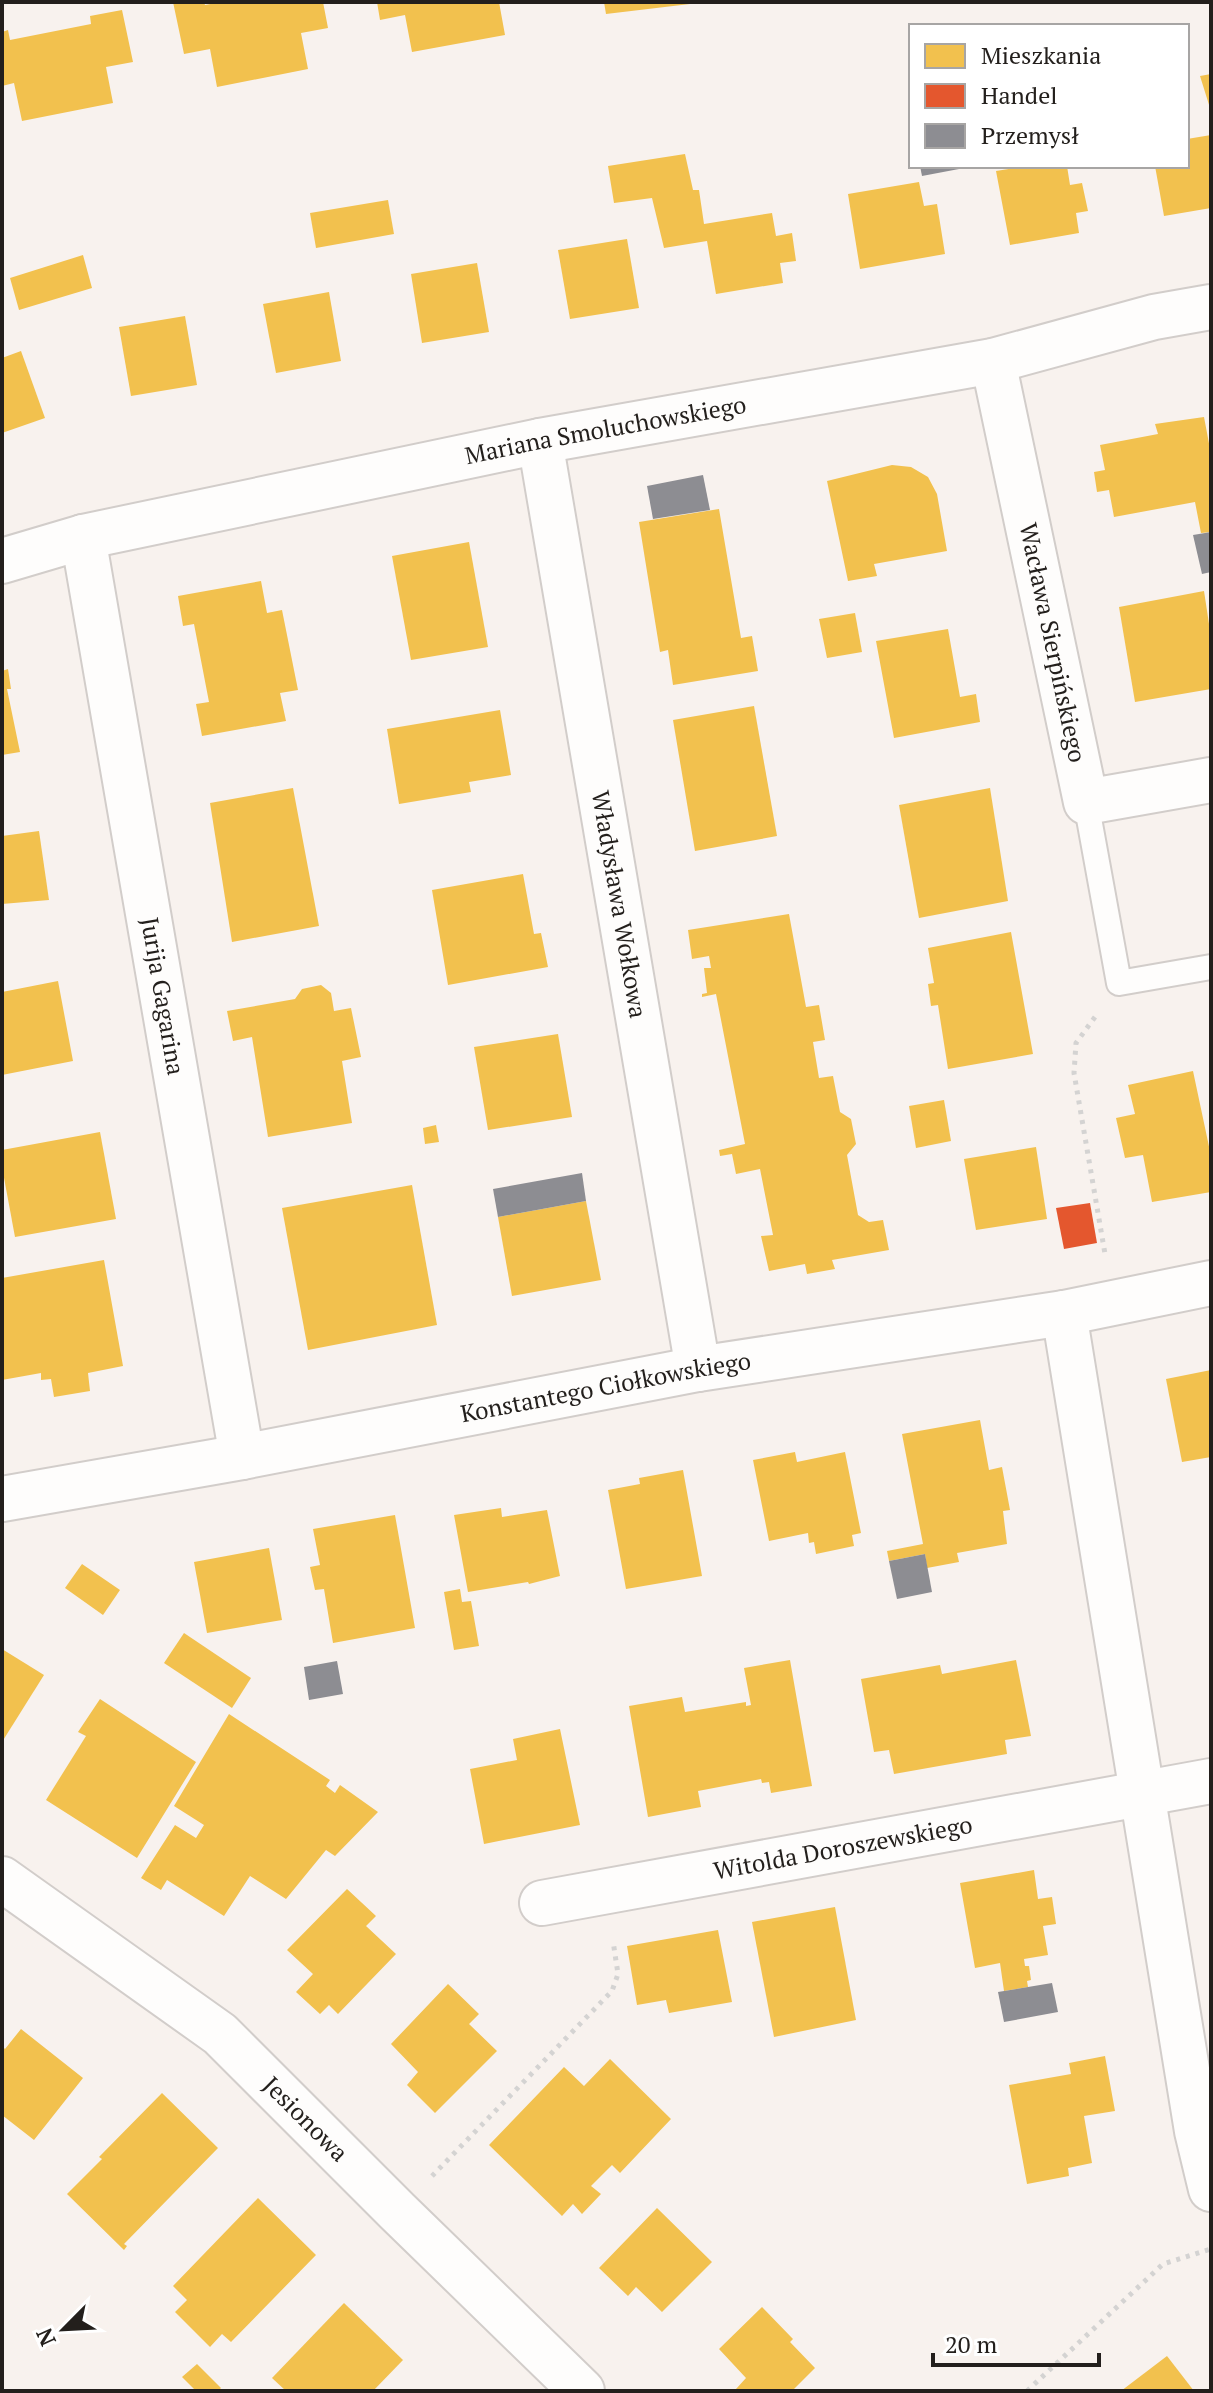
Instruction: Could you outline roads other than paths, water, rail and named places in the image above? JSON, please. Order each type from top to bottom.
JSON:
[{"type":"street","name":"Mariana Smoluchowskiego","points":[[2,561],[83,537],[540,441],[993,361],[1154,317],[1211,307]]},
{"type":"street","name":"Wacława Sierpińskiego","points":[[993,361],[1086,802]]},
{"type":"street","name":"Władysława Wołkowa","points":[[540,441],[698,1369]]},
{"type":"street","name":"Jurija Gagarina","points":[[83,537],[242,1457]]},
{"type":"street","points":[[1086,802],[1211,780]]},
{"type":"street","name":"Konstantego Ciołkowskiego","points":[[2,1499],[242,1457],[698,1369],[1064,1313],[1211,1283]]},
{"type":"street","points":[[1064,1313],[1197,2131],[1211,2189]]},
{"type":"street","name":"Witolda Doroszewskiego","points":[[542,1903],[1211,1781]]},
{"type":"street","name":"Jesionowa","points":[[2,1879],[220,2034],[582,2391]]},
{"type":"lane","points":[[1086,802],[1119,983],[1211,967]]}]
